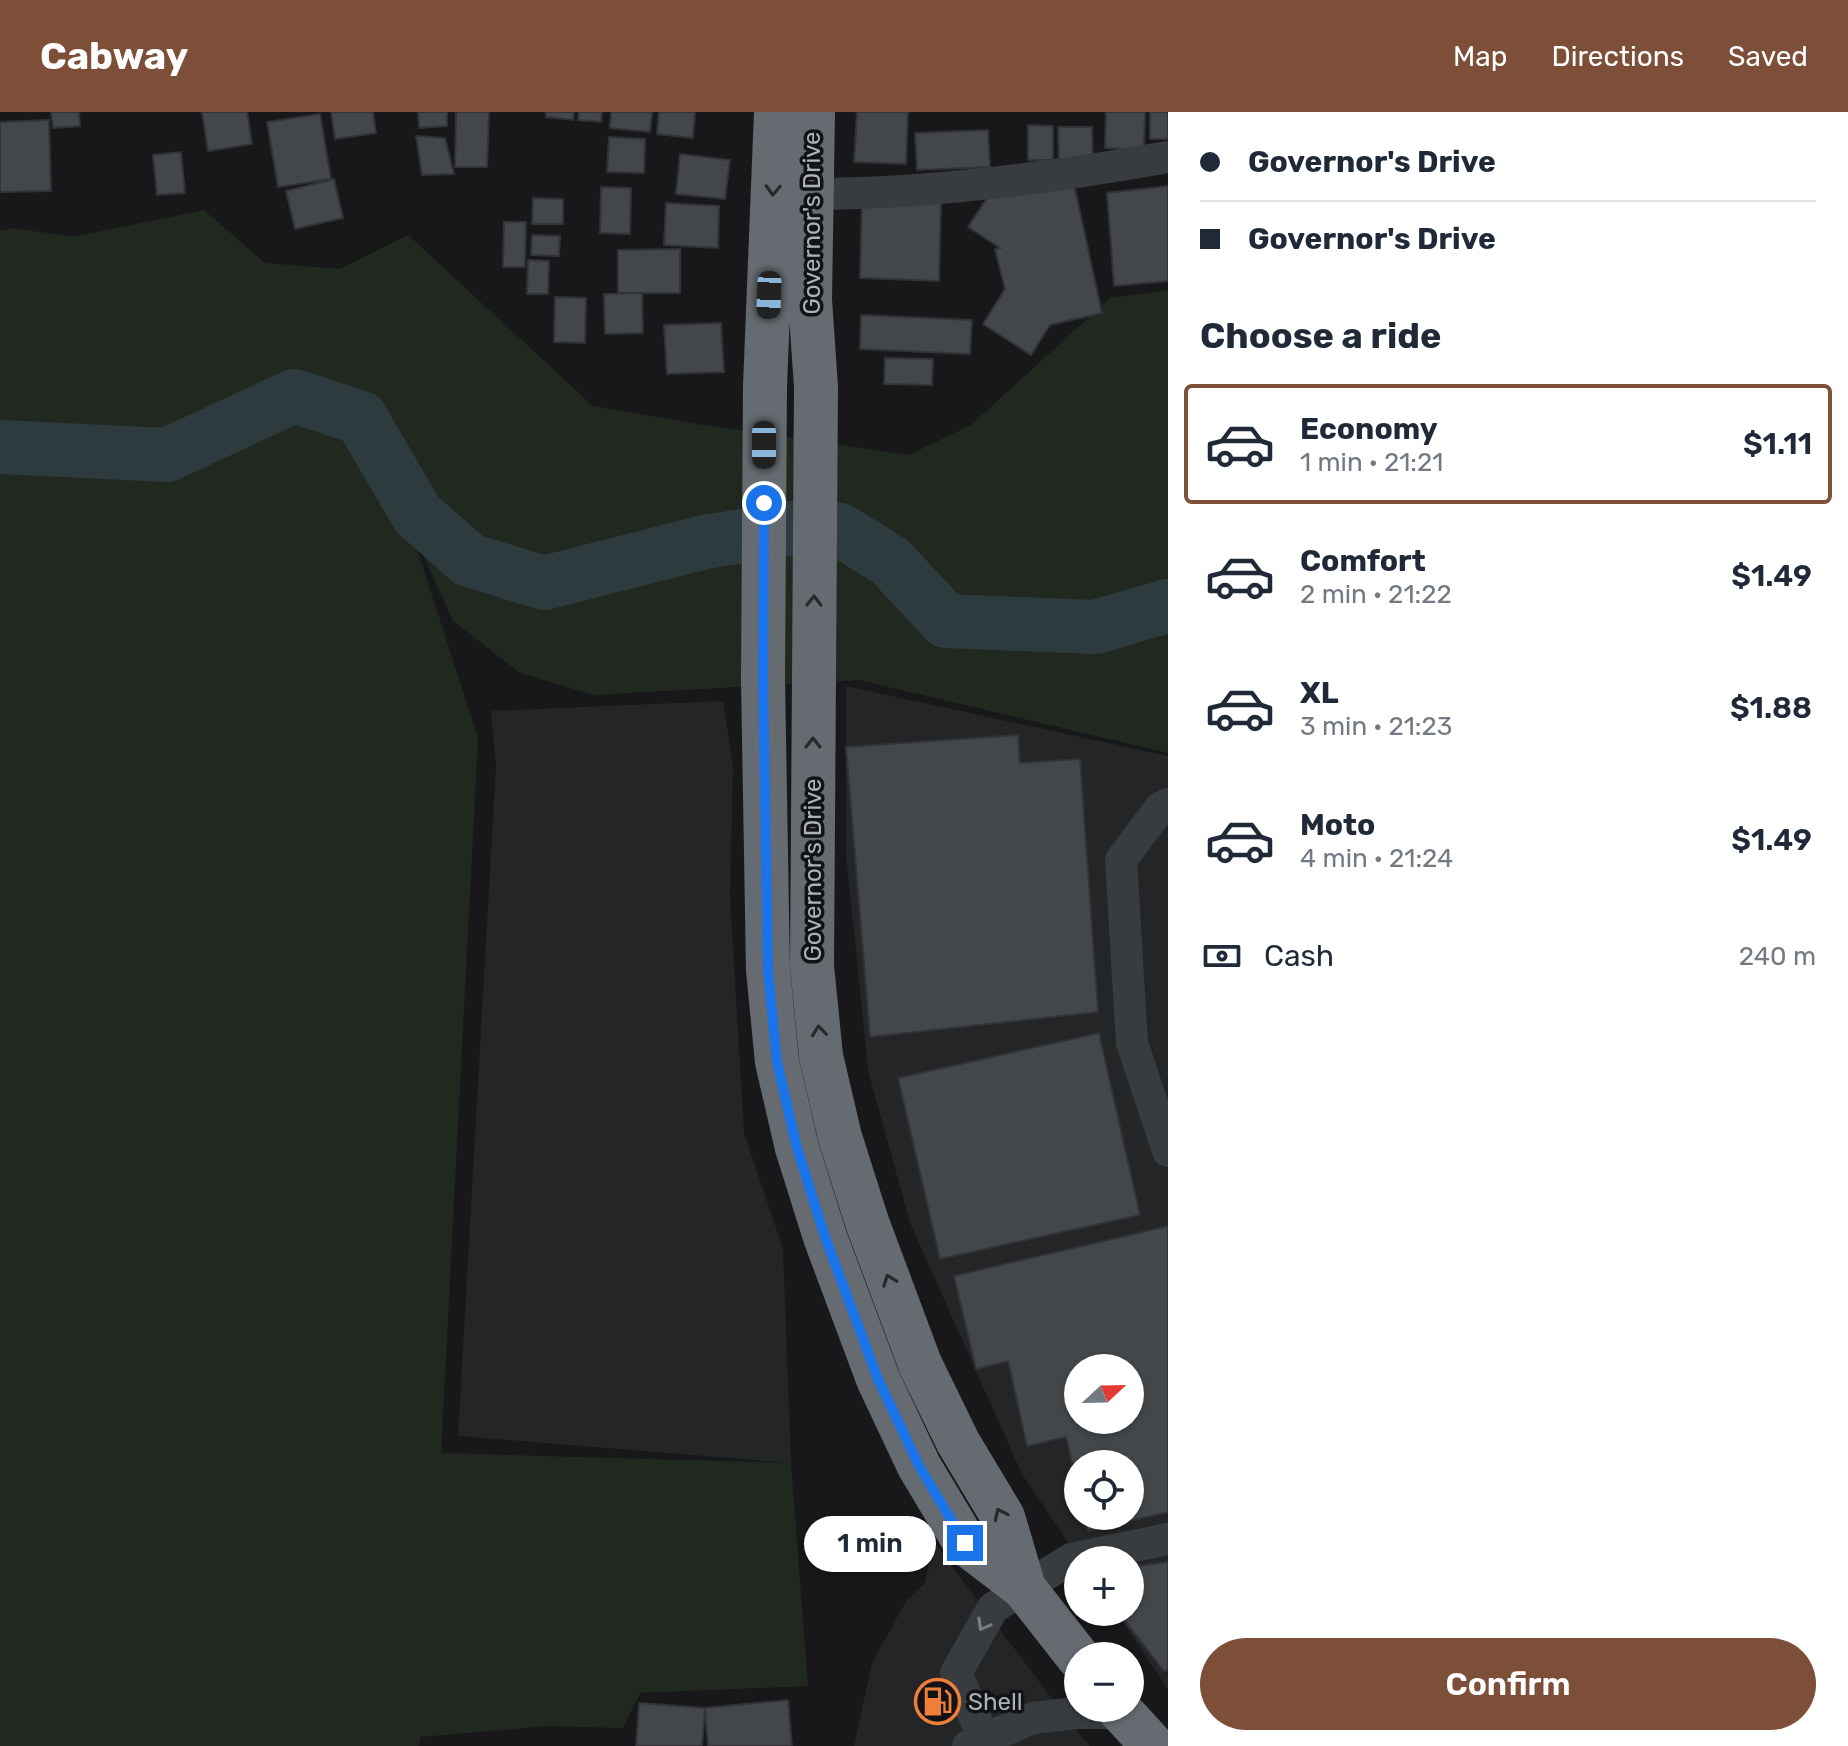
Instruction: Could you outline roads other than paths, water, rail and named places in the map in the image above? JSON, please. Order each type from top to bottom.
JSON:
[{"type":"highway","name":"Governor's Drive","points":[[776,112],[765,386],[763,679],[768,970],[777,1062],[797,1148],[825,1237],[878,1379],[919,1466],[965,1543],[1024,1588],[1066,1642]]},
{"type":"highway","name":"Governor's Drive","points":[[813,112],[810,300],[816,387],[812,966],[821,1056],[840,1137],[867,1222],[915,1350],[958,1442],[1003,1517],[1024,1588]]},
{"type":"highway","points":[[1131,1722],[1153,1746]]},
{"type":"street","points":[[811,194],[874,194],[974,184],[1168,157]]},
{"type":"street","points":[[1168,804],[1160,808],[1121,860],[1132,1043],[1168,1151]]},
{"type":"street","points":[[1064,1714],[1033,1718],[976,1742],[956,1673],[993,1608],[1024,1588],[1071,1559],[1112,1548],[1168,1539]]},
{"type":"waterway","points":[[0,447],[167,455],[294,396],[361,418],[417,514],[469,560],[544,583],[705,542],[792,528],[840,530],[890,561],[946,621],[1095,627],[1168,606]]},
{"type":"place","name":"Shell","points":[[937,1702]]}]
